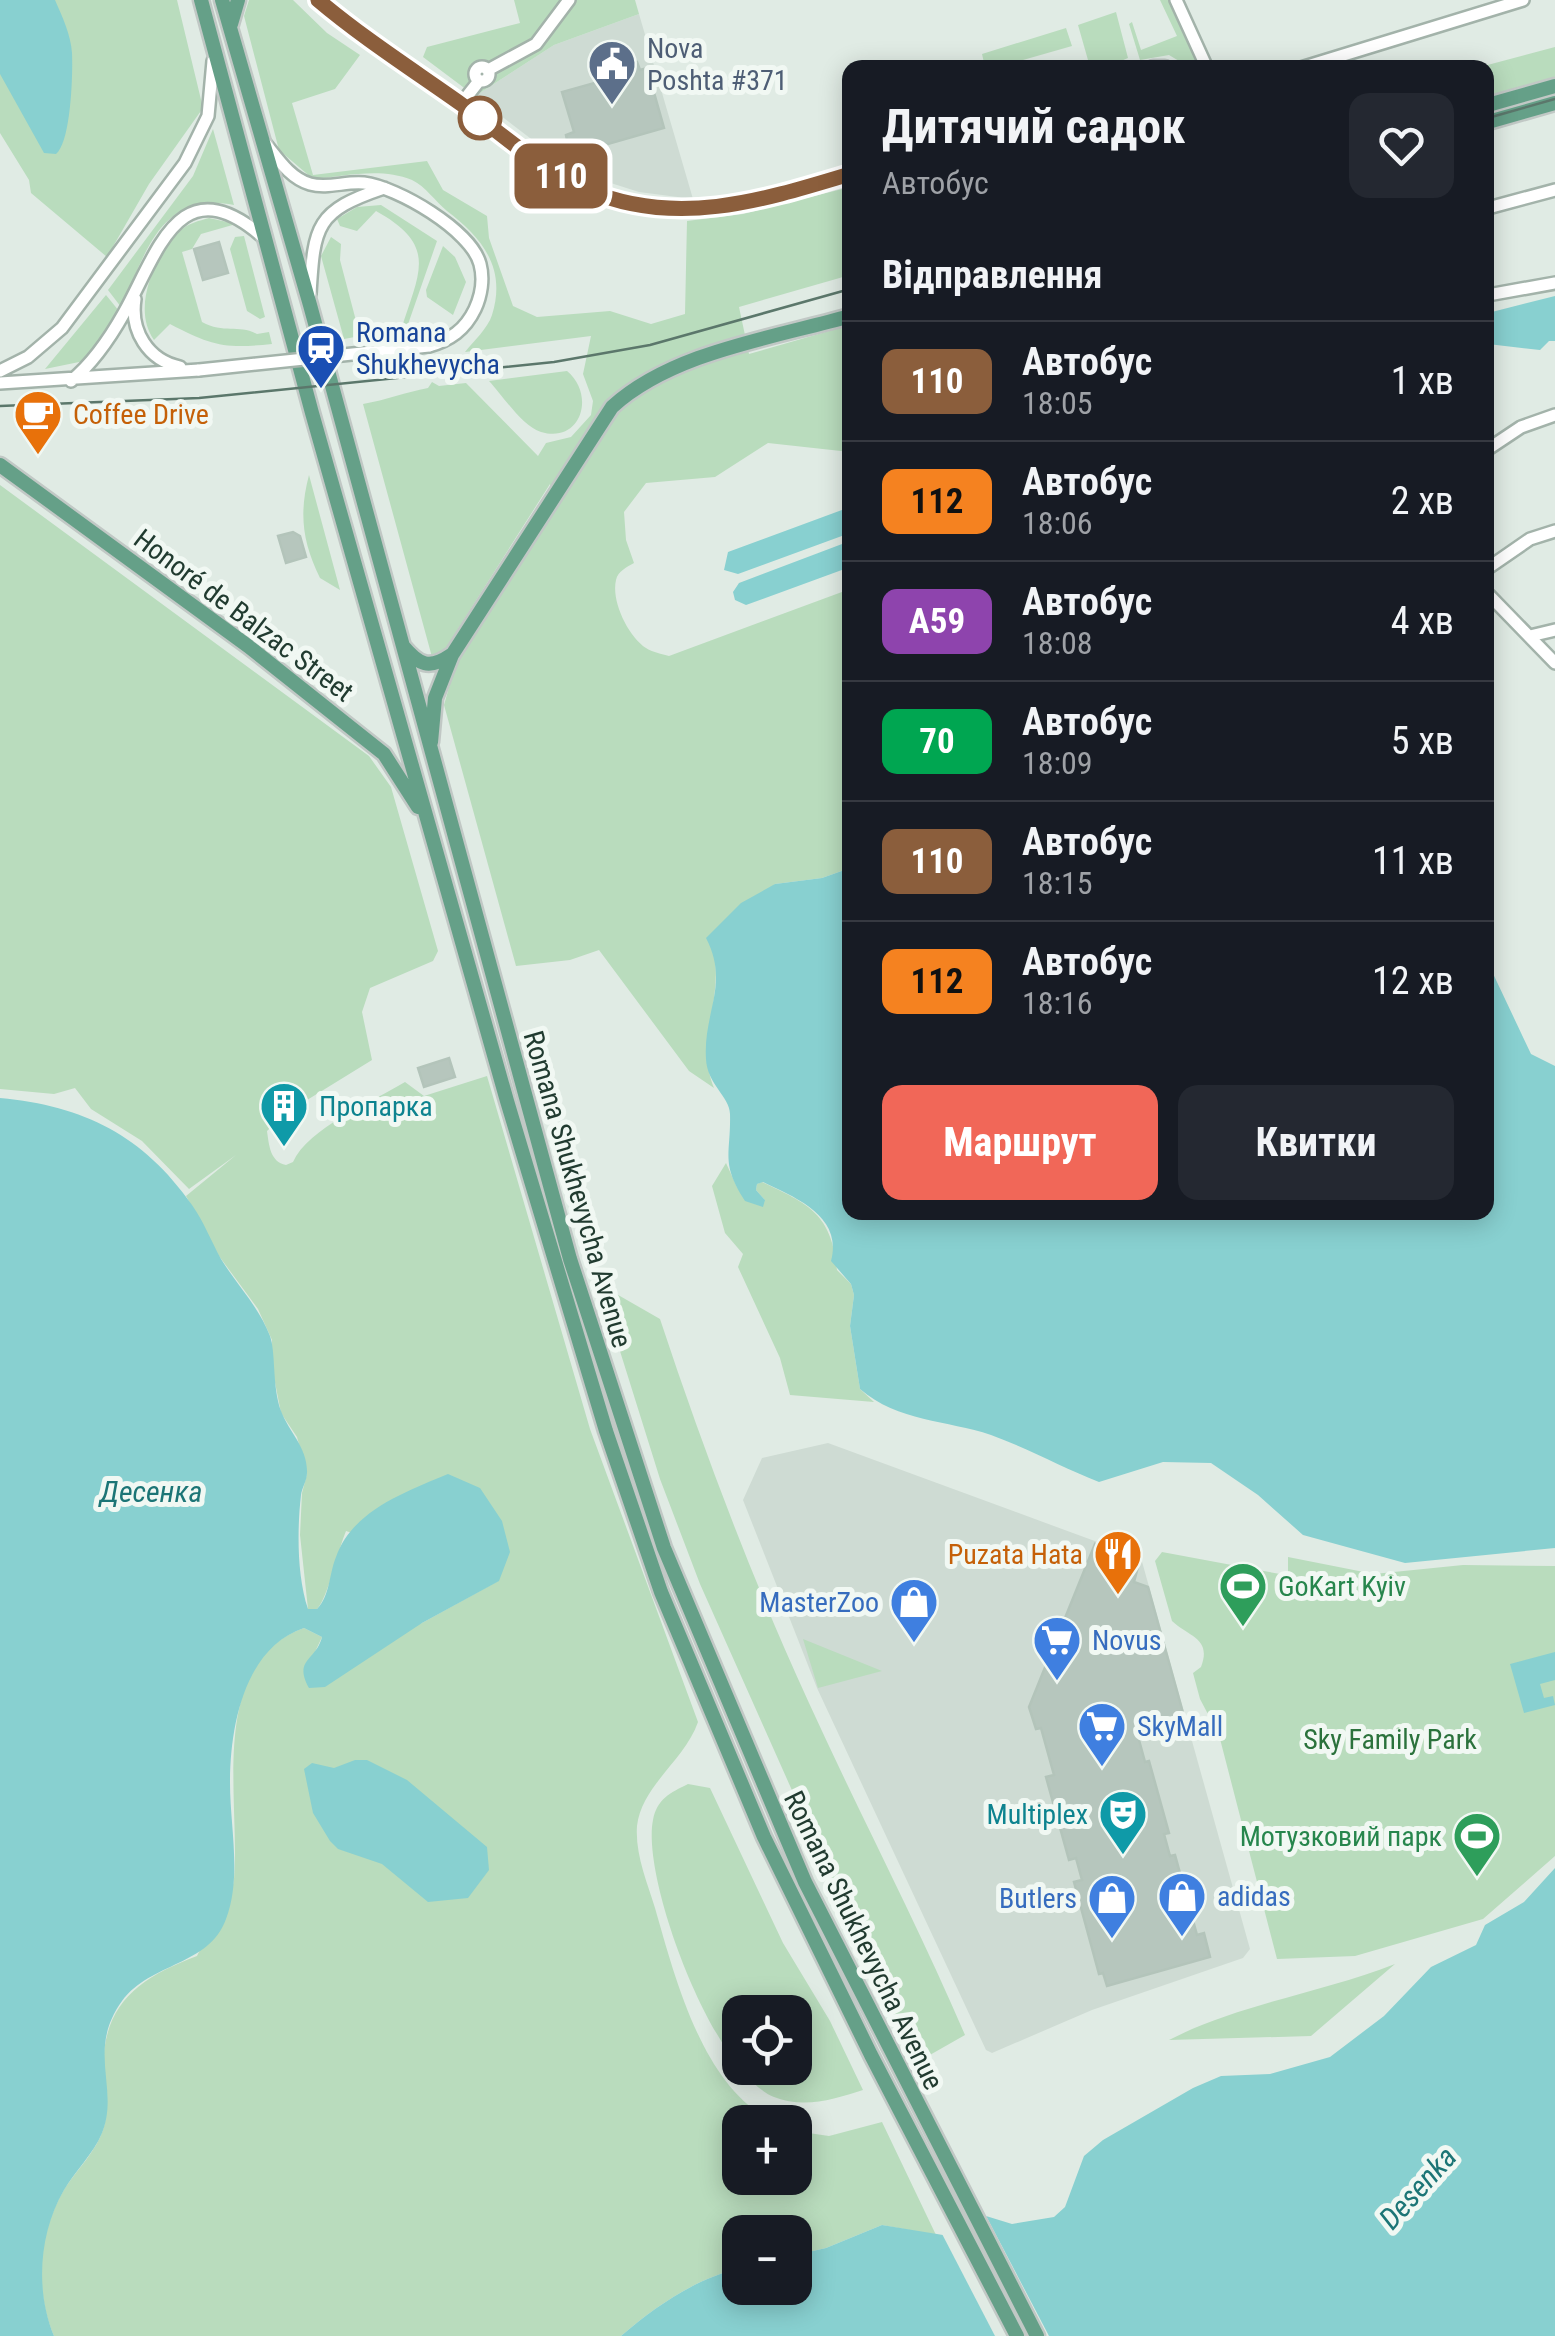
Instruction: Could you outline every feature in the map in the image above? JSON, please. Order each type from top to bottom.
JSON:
[{"type":"main road","name":"Romana Shukhevycha Avenue","points":[[201,0],[264,238],[547,1238],[661,1592],[764,1836],[871,2055],[1017,2336]]},
{"type":"main road","name":"Romana Shukhevycha Avenue","points":[[222,0],[310,305],[570,1259],[664,1548],[782,1831],[886,2047],[1037,2336]]},
{"type":"main road","points":[[230,30],[238,0]]},
{"type":"main road","points":[[318,0],[520,150],[587,190],[673,210],[706,210],[842,176]]},
{"type":"main road","points":[[1494,103],[1555,86]]},
{"type":"main road","points":[[1494,120],[1555,103]]},
{"type":"main road","points":[[430,752],[435,698],[452,655],[595,429],[632,389],[678,365],[842,318]]},
{"type":"main road","name":"Honoré de Balzac Street","points":[[0,465],[248,646],[384,754],[400,774],[431,830]]},
{"type":"main road","points":[[399,642],[426,666],[439,664],[452,655]]},
{"type":"street","points":[[468,95],[479,81],[476,70],[488,70],[536,44],[568,0]]},
{"type":"street","points":[[1176,0],[1203,60]]},
{"type":"street","points":[[1327,60],[1523,0]]},
{"type":"street","points":[[0,371],[28,358],[62,328],[185,162],[208,116],[214,47]]},
{"type":"street","points":[[0,383],[199,370],[429,346],[456,335],[474,311],[482,279],[480,261],[468,244],[413,200],[384,188],[362,182],[324,186],[302,181],[286,169],[260,138]]},
{"type":"street","points":[[310,305],[314,245],[321,224],[348,200],[384,188]]},
{"type":"street","points":[[1494,206],[1555,190]]},
{"type":"street","points":[[71,381],[89,366],[172,226],[189,216],[212,211],[232,214],[264,238]]},
{"type":"street","points":[[1494,294],[1555,283]]},
{"type":"street","points":[[137,288],[135,324],[148,349],[166,364],[199,370]]},
{"type":"street","points":[[1494,445],[1521,427],[1555,414]]},
{"type":"street","points":[[1494,564],[1519,545],[1555,531]]},
{"type":"street","points":[[1494,600],[1555,663]]},
{"type":"street","points":[[1530,636],[1555,630]]},
{"type":"shaded area","points":[[639,14],[693,199],[639,192],[573,171],[475,96],[554,45]]},
{"type":"shaded area","points":[[828,1443],[1141,1558],[1250,1949],[1243,1958],[1092,2010],[992,2053],[986,2050],[817,1688],[743,1500],[762,1458]]},
{"type":"green space","points":[[0,0],[177,0],[203,108],[149,184],[107,257],[31,193],[29,180],[0,133]]},
{"type":"green space","points":[[249,0],[293,0],[327,33],[360,55],[335,89],[292,103],[313,175],[427,161],[443,190],[487,216],[489,238],[513,306],[537,317],[610,311],[651,324],[685,314],[687,221],[743,214],[842,189],[842,277],[739,307],[749,354],[842,327],[842,451],[768,443],[715,477],[646,483],[624,512],[626,540],[634,563],[617,577],[616,598],[633,635],[654,652],[669,656],[842,592],[842,871],[822,878],[775,884],[714,954],[708,1055],[714,1088],[689,1071],[599,950],[570,960],[516,966],[444,705],[457,659],[552,505],[550,484],[442,654],[432,657],[363,404],[428,388],[432,382],[439,386],[466,383],[538,456],[546,443],[571,437],[591,415],[593,401],[583,374],[591,336],[465,352],[492,315],[496,282],[488,255],[470,231],[412,180],[375,173],[313,179],[279,150],[244,16]]},
{"type":"green space","points":[[514,0],[635,0],[639,14],[554,45],[475,96],[423,57],[427,47],[520,23]]},
{"type":"green space","points":[[1160,0],[1172,0],[1202,60],[1177,60],[1169,55],[1140,60],[1129,24],[1132,22],[1141,50],[1177,36]]},
{"type":"green space","points":[[1116,12],[1128,58],[1088,60],[1078,25]]},
{"type":"green space","points":[[1066,28],[1072,46],[1023,60],[983,60],[982,54]]},
{"type":"green space","points":[[1555,47],[1555,77],[1494,94],[1494,63]]},
{"type":"green space","points":[[213,129],[234,205],[209,203],[172,217],[148,248],[121,307],[108,290],[193,176]]},
{"type":"green space","points":[[381,205],[437,241],[406,330],[401,330],[419,262],[409,236],[376,211],[357,231],[340,226],[337,219],[357,207]]},
{"type":"green space","points":[[209,218],[236,224],[201,234],[192,249],[182,252],[202,322],[257,334],[269,332],[272,344],[219,344],[170,324],[154,340],[147,327],[149,282],[162,254],[183,228]]},
{"type":"green space","points":[[244,236],[265,317],[260,319],[247,311],[230,249],[235,237]]},
{"type":"green space","points":[[331,237],[341,244],[340,260],[360,336],[344,339],[321,256]]},
{"type":"green space","points":[[443,246],[455,257],[466,282],[453,315],[427,297],[426,290]]},
{"type":"green space","points":[[106,295],[119,311],[84,361],[45,369]]},
{"type":"green space","points":[[567,371],[581,392],[580,415],[566,431],[555,434],[527,424],[489,381]]},
{"type":"green space","points":[[309,475],[340,590],[320,578],[309,552],[303,515]]},
{"type":"green space","points":[[0,485],[369,756],[391,787],[438,951],[433,961],[370,988],[362,1012],[372,1060],[286,1113],[267,1131],[271,1152],[281,1163],[293,1162],[326,1127],[405,1082],[424,1096],[487,1076],[590,1429],[698,1722],[684,1749],[647,1798],[637,1836],[642,1868],[683,1998],[722,2074],[722,2085],[729,2085],[749,2105],[722,2105],[722,2195],[812,2195],[812,2134],[829,2136],[882,2122],[936,2235],[882,2225],[812,2251],[812,2215],[722,2215],[722,2274],[677,2295],[621,2336],[54,2336],[43,2299],[44,2242],[56,2205],[103,2130],[103,2070],[110,2027],[117,2010],[142,1984],[197,1956],[232,1887],[235,1738],[241,1702],[253,1671],[273,1645],[304,1628],[322,1637],[315,1652],[422,1623],[498,1581],[346,1531],[321,1603],[317,1609],[308,1609],[300,1535],[307,1474],[297,1437],[281,1413],[271,1362],[272,1340],[258,1309],[219,1256],[186,1196],[236,1155],[189,1189],[142,1141],[91,1109],[75,1088],[54,1094],[0,1089]]},
{"type":"green space","points":[[726,1163],[737,1187],[765,1200],[756,1190],[762,1182],[805,1205],[823,1223],[837,1270],[851,1284],[854,1295],[850,1326],[860,1389],[874,1402],[790,1395],[780,1358],[738,1267],[743,1254],[725,1233],[712,1186]]},
{"type":"green space","points":[[599,1284],[660,1319],[711,1465],[768,1609],[965,2035],[914,2064],[700,1584],[660,1479]]},
{"type":"green space","name":"Sky Family Park","points":[[1162,1552],[1280,1574],[1288,1579],[1288,1557],[1374,1574],[1463,1565],[1555,1566],[1555,1856],[1483,1919],[1355,1956],[1277,1959],[1219,1735],[1200,1699],[1193,1673],[1201,1667],[1204,1650],[1197,1639],[1172,1621],[1155,1561]]},
{"type":"green space","points":[[803,1639],[882,1671],[818,1688]]},
{"type":"green space","points":[[688,1784],[710,1788],[783,1943],[830,2021],[863,2090],[797,2102],[774,2097],[757,2085],[812,2085],[812,1995],[722,1995],[722,2042],[686,1972],[658,1885],[652,1848],[653,1820],[661,1802]]},
{"type":"green space","points":[[1395,1964],[1311,2036],[1169,2040],[1223,2017]]},
{"type":"water","points":[[0,0],[55,0],[66,26],[72,53],[71,91],[65,136],[56,154],[44,153],[0,74]]},
{"type":"water","points":[[1555,296],[1555,341],[1549,341],[1540,350],[1494,345],[1494,311]]},
{"type":"water","points":[[842,510],[842,536],[738,574],[724,570],[728,552]]},
{"type":"water","points":[[842,544],[842,570],[746,605],[735,600],[733,592],[739,583]]},
{"type":"water","points":[[842,871],[842,1220],[1494,1220],[1494,976],[1531,1054],[1555,1066],[1555,1548],[1405,1563],[1303,1535],[1258,1495],[1211,1463],[1163,1462],[1099,1482],[991,1435],[890,1408],[860,1389],[850,1326],[854,1295],[851,1284],[831,1261],[830,1232],[823,1220],[802,1202],[763,1182],[757,1184],[756,1190],[765,1200],[763,1207],[745,1201],[732,1177],[728,1158],[729,1108],[710,1076],[706,1059],[716,970],[706,938],[741,903],[775,884],[822,878]]},
{"type":"water","name":"Десенка","points":[[0,1098],[59,1108],[132,1142],[192,1205],[221,1259],[260,1315],[272,1343],[281,1411],[306,1464],[299,1538],[308,1609],[317,1609],[321,1604],[336,1557],[354,1527],[382,1505],[448,1474],[480,1488],[502,1521],[510,1552],[499,1581],[422,1623],[325,1687],[309,1688],[305,1678],[304,1665],[322,1637],[304,1628],[284,1638],[254,1671],[244,1692],[233,1738],[231,1903],[218,1934],[207,1946],[134,1988],[112,2019],[106,2036],[108,2100],[102,2133],[64,2190],[45,2243],[42,2281],[54,2336],[0,2336]]},
{"type":"water","points":[[1555,1652],[1555,1680],[1540,1684],[1544,1698],[1553,1696],[1555,1705],[1524,1713],[1510,1664]]},
{"type":"water","points":[[367,1760],[407,1780],[487,1847],[489,1870],[468,1898],[428,1902],[382,1864],[338,1849],[330,1841],[313,1813],[304,1769],[312,1763],[334,1768]]},
{"type":"water","name":"Desenka","points":[[1555,1868],[1555,2336],[621,2336],[677,2295],[722,2274],[722,2305],[812,2305],[812,2251],[882,2225],[943,2235],[986,2216],[1012,2224],[1054,2217],[1065,2207],[1084,2156],[1103,2140],[1221,2076],[1270,2074],[1330,2057],[1384,2016],[1431,1967],[1476,1945],[1485,1925],[1524,1902]]},
{"type":"pier","points":[[984,2212],[1049,2336],[995,2336],[940,2230]]},
{"type":"building","points":[[637,62],[640,70],[647,68],[664,128],[580,152],[577,142],[568,145],[566,135],[574,132],[562,92],[609,79],[606,71]]},
{"type":"building","points":[[219,242],[228,273],[203,280],[194,249]]},
{"type":"building","points":[[293,532],[300,536],[306,557],[286,563],[278,536]]},
{"type":"building","points":[[449,1058],[455,1077],[424,1087],[418,1068]]},
{"type":"building","name":"SkyMall","points":[[1095,1544],[1139,1563],[1134,1582],[1148,1587],[1187,1727],[1139,1740],[1145,1762],[1149,1761],[1169,1833],[1164,1834],[1170,1856],[1175,1855],[1197,1935],[1204,1933],[1210,1957],[1107,1986],[1103,1973],[1099,1974],[1074,1882],[1082,1880],[1076,1858],[1069,1860],[1046,1777],[1054,1775],[1041,1728],[1036,1729],[1029,1707]]},
{"type":"tram line","points":[[1494,116],[1555,99]]},
{"type":"tram line","points":[[0,406],[199,398],[554,362],[650,345],[842,291]]},
{"type":"bus line","name":"110","points":[[318,0],[520,150],[587,190],[644,206],[706,210],[842,176]]},
{"type":"place","name":"Nova Poshta #371","points":[[612,106]]},
{"type":"place","name":"Romana Shukhevycha","points":[[321,390]]},
{"type":"place","name":"Coffee Drive","points":[[38,456]]},
{"type":"place","name":"Пропарка","points":[[284,1148]]},
{"type":"place","name":"Puzata Hata","points":[[1118,1596]]},
{"type":"place","name":"GoKart Kyiv","points":[[1243,1628]]},
{"type":"place","name":"MasterZoo","points":[[914,1644]]},
{"type":"place","name":"Novus","points":[[1057,1682]]},
{"type":"place","name":"SkyMall","points":[[1102,1768]]},
{"type":"place","name":"Multiplex","points":[[1123,1856]]},
{"type":"place","name":"Мотузковий парк","points":[[1477,1878]]},
{"type":"place","name":"adidas","points":[[1182,1938]]},
{"type":"place","name":"Butlers","points":[[1112,1940]]}]
